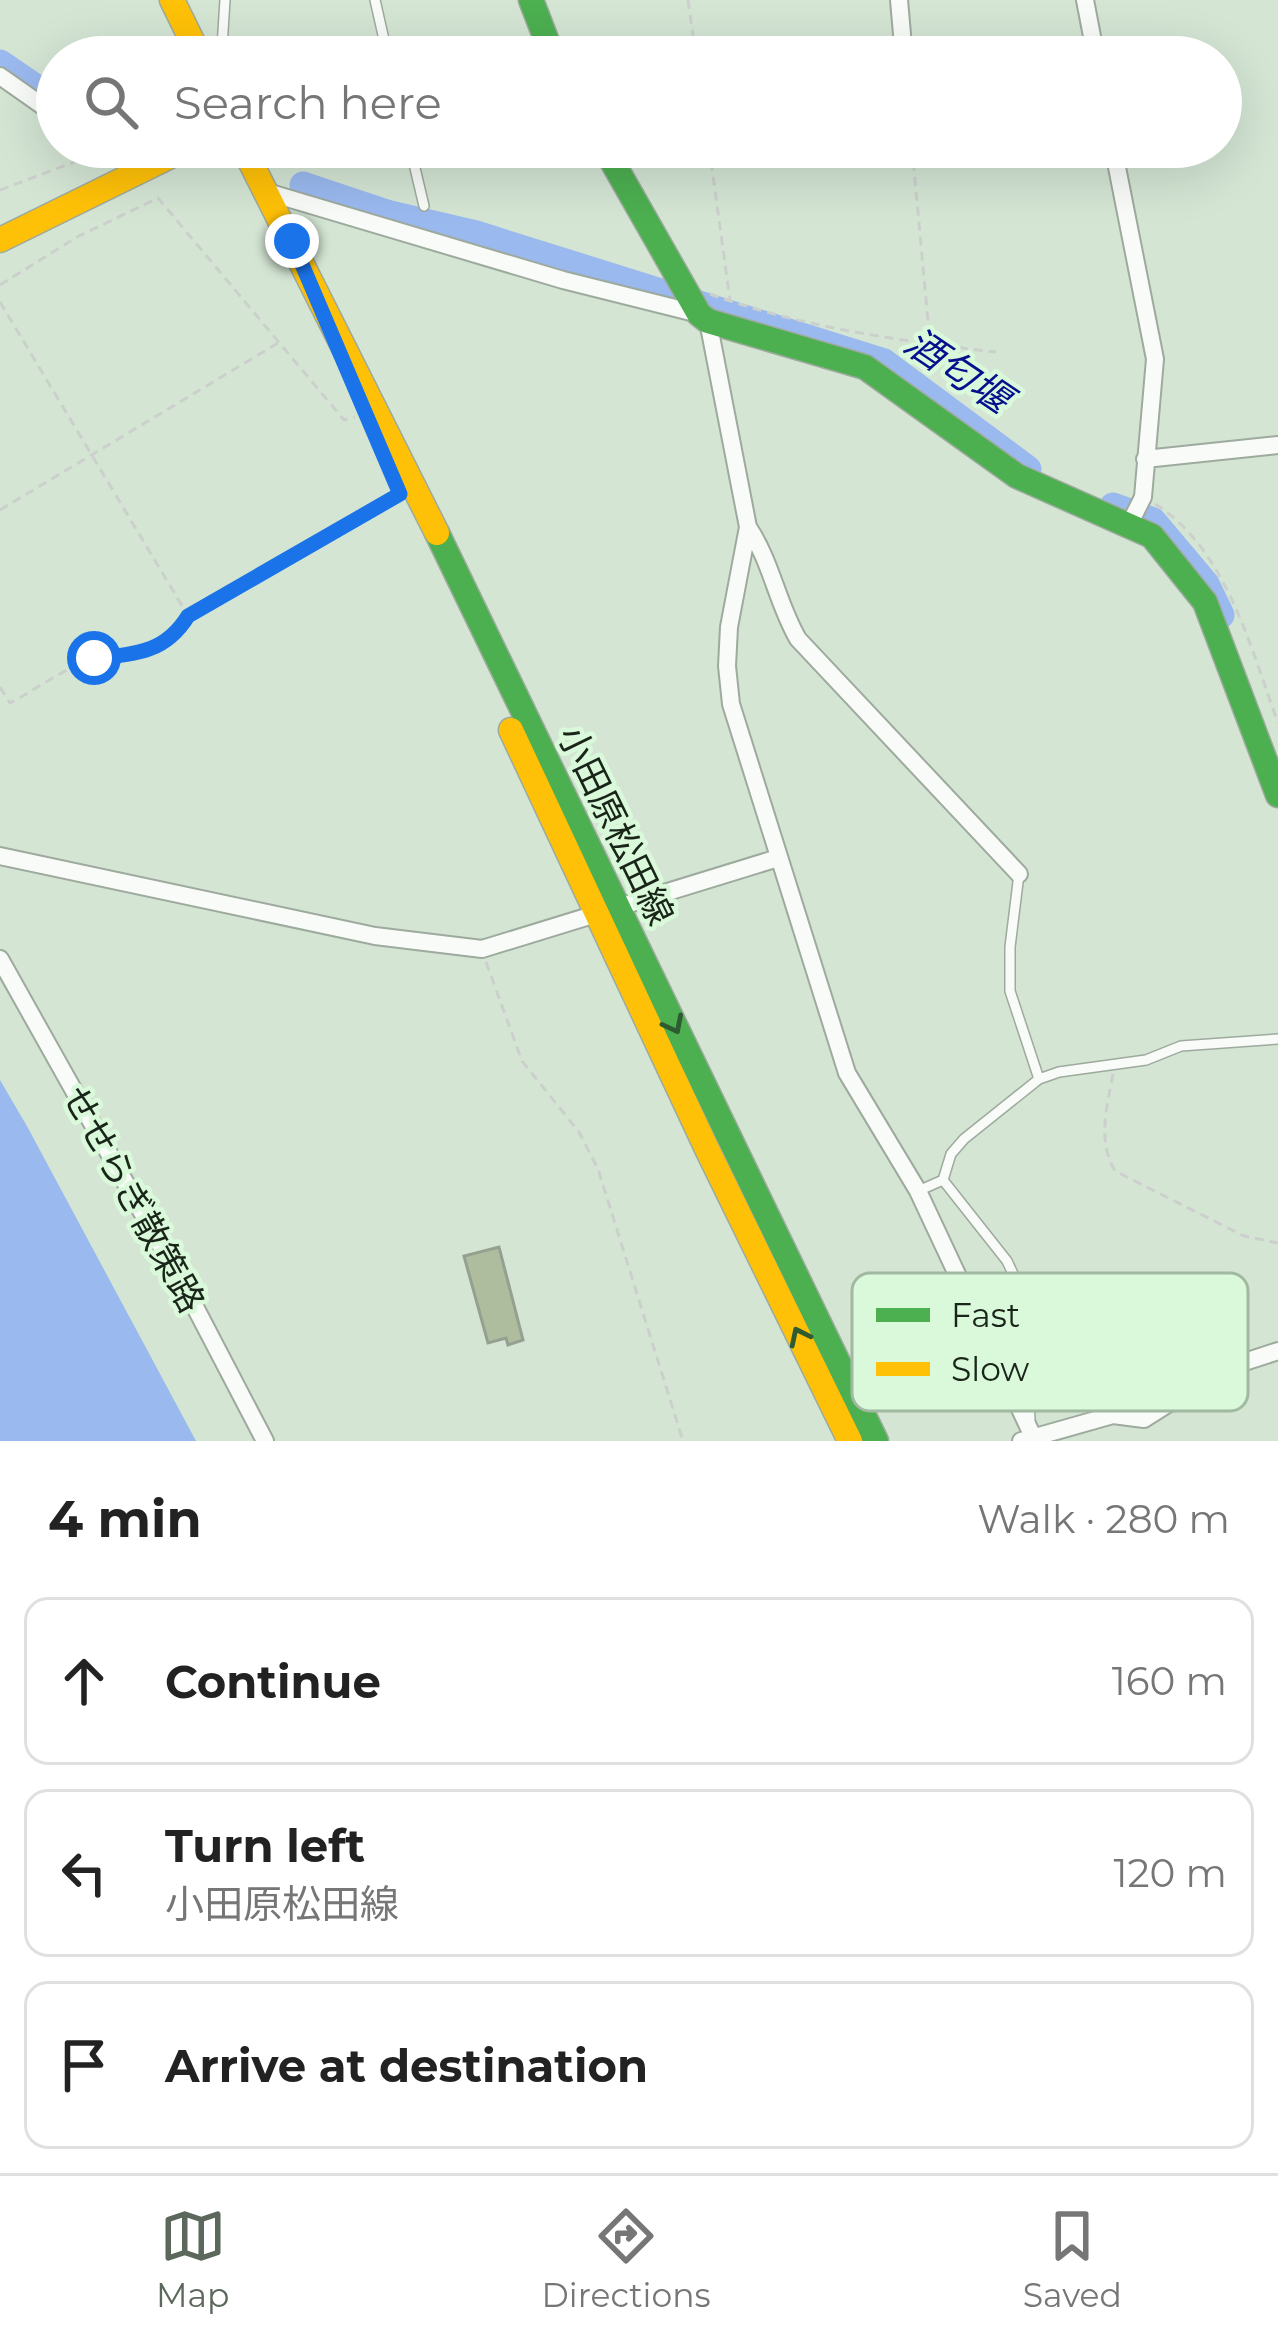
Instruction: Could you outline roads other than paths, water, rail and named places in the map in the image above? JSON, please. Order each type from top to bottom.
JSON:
[{"type":"main road","points":[[172,0],[190,36]]},
{"type":"main road","points":[[531,0],[545,36]]},
{"type":"main road","points":[[0,240],[146,168]]},
{"type":"main road","name":"小田原松田線","points":[[254,168],[383,422],[607,911],[707,1149],[850,1441]]},
{"type":"main road","points":[[616,168],[704,317],[865,367],[1017,476],[1152,536],[1204,602],[1278,795]]},
{"type":"main road","name":"小田原松田線","points":[[292,241],[400,494],[607,911],[732,1138],[852,1390]]},
{"type":"main road","name":"小田原松田線","points":[[862,1411],[876,1441]]},
{"type":"street","points":[[899,0],[902,36]]},
{"type":"street","points":[[1085,0],[1092,36]]},
{"type":"street","points":[[0,76],[36,101]]},
{"type":"street","points":[[1117,168],[1155,358],[1143,497],[1130,524]]},
{"type":"street","points":[[267,192],[704,317],[748,527],[767,556],[786,619],[798,640],[1019,874]]},
{"type":"street","points":[[1145,459],[1278,446]]},
{"type":"street","points":[[748,527],[729,628],[731,704],[847,1072],[918,1191],[955,1273]]},
{"type":"street","points":[[0,856],[375,936],[482,950],[778,858]]},
{"type":"street","name":"せせらぎ散策路","points":[[0,959],[265,1441]]},
{"type":"street","points":[[1248,1361],[1278,1351]]},
{"type":"street","points":[[1030,1437],[1113,1415],[1144,1419],[1157,1411]]},
{"type":"lane","points":[[222,36],[224,0]]},
{"type":"lane","points":[[375,0],[383,36]]},
{"type":"lane","points":[[415,168],[424,206]]},
{"type":"lane","points":[[1019,874],[1010,992],[1039,1079]]},
{"type":"lane","points":[[918,1191],[943,1180],[951,1154],[964,1139],[1039,1079],[1146,1060],[1181,1046],[1278,1040]]},
{"type":"lane","points":[[943,1180],[1013,1273]]},
{"type":"water","points":[[0,1080],[28,1128],[196,1441],[0,1441]]},
{"type":"waterway","name":"酒匂堰","points":[[0,63],[36,88]]},
{"type":"waterway","name":"酒匂堰","points":[[303,185],[884,362],[1028,469]]},
{"type":"waterway","name":"酒匂堰","points":[[1113,506],[1153,521],[1206,584],[1221,615]]}]
